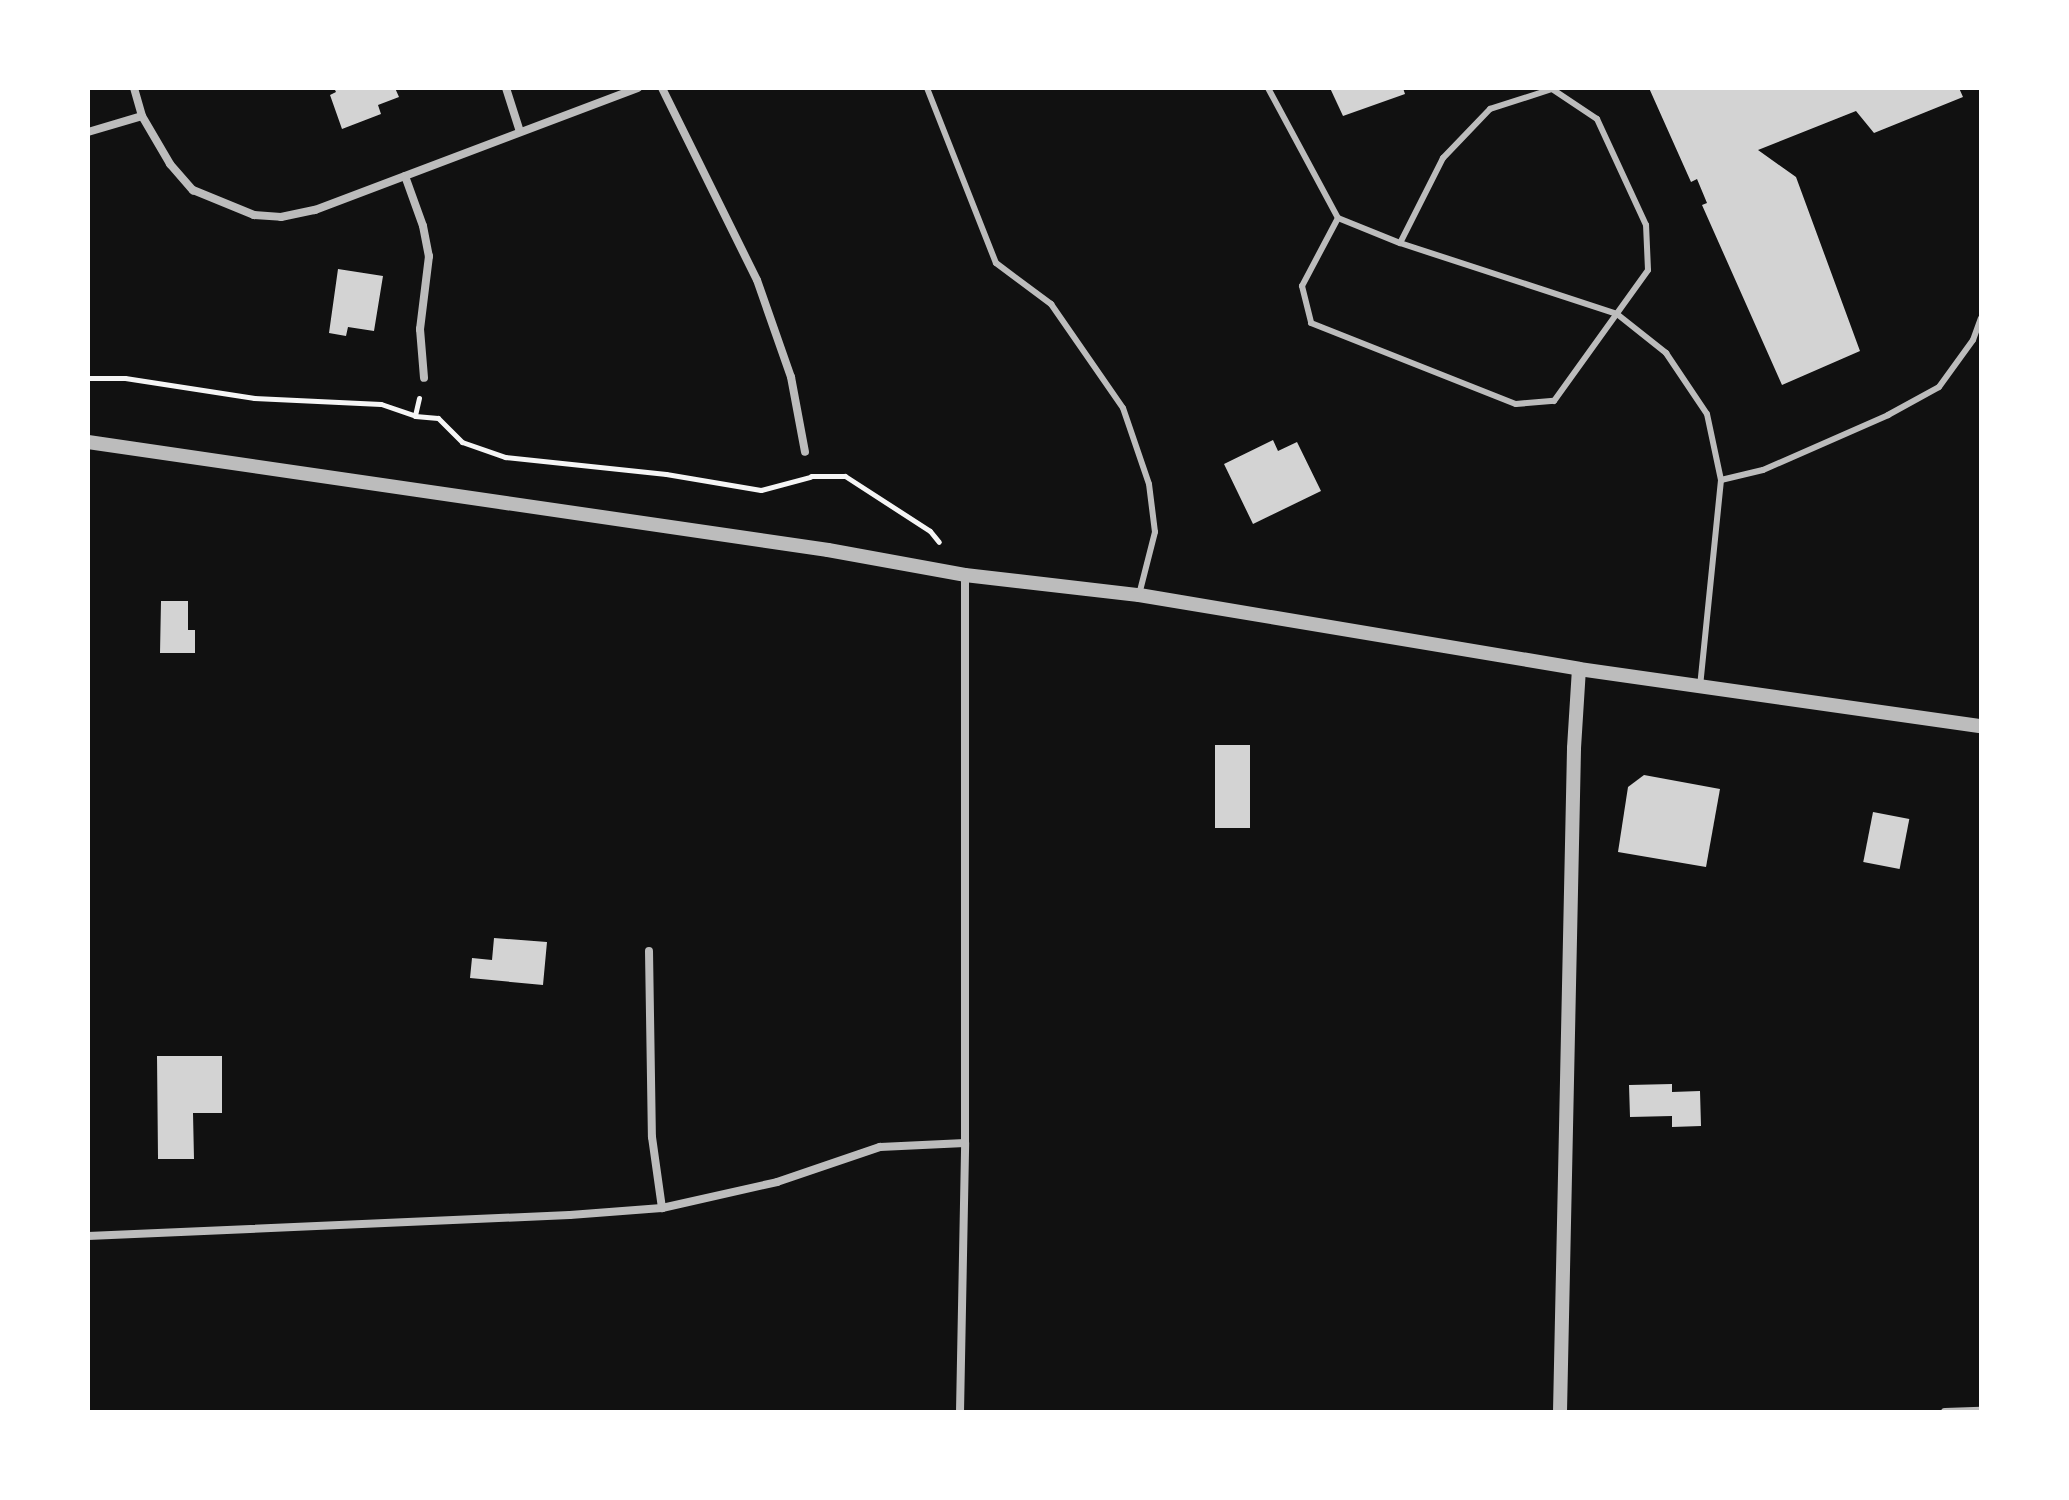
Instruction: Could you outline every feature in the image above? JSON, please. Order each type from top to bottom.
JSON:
[{"type":"street","points":[[134,88],[142,116],[170,164],[193,190],[254,215],[281,217],[315,210],[638,88]]},
{"type":"street","points":[[506,88],[520,132]]},
{"type":"street","points":[[662,88],[762,292],[791,377],[805,452]]},
{"type":"street","points":[[88,132],[142,116]]},
{"type":"street","points":[[405,176],[423,226],[429,256],[420,329],[424,378]]},
{"type":"street","points":[[88,442],[828,550],[965,575],[1139,595],[1579,669],[1981,726]]},
{"type":"street","points":[[960,1412],[965,1143],[965,575]]},
{"type":"street","points":[[1560,1412],[1573,780],[1579,669]]},
{"type":"street","points":[[649,951],[652,1137],[662,1208]]},
{"type":"street","points":[[88,1236],[570,1215],[662,1208],[777,1182],[880,1147],[965,1143]]},
{"type":"street","points":[[1945,1412],[1970,1408],[1981,1411]]},
{"type":"lane","points":[[927,88],[996,263],[1051,304],[1123,408],[1149,484],[1155,532],[1139,595]]},
{"type":"lane","points":[[1268,88],[1338,218],[1400,243],[1617,314],[1666,353],[1707,414],[1721,480],[1700,685]]},
{"type":"lane","points":[[1338,218],[1302,286],[1311,323],[1516,404],[1554,401],[1648,270],[1646,225],[1597,119],[1552,89],[1490,109],[1443,158],[1400,243]]},
{"type":"lane","points":[[1721,480],[1763,470],[1888,415],[1939,387],[1973,340],[1981,318]]},
{"type":"path","points":[[88,378],[125,378],[254,398],[381,404],[415,416],[438,418],[462,442],[505,457],[666,474],[761,490],[811,477],[845,476],[930,531],[965,575]]},
{"type":"path","points":[[415,416],[424,378]]},
{"type":"path","points":[[805,452],[811,477]]},
{"type":"building","points":[[334,88],[395,88],[399,97],[378,105],[381,114],[342,129],[330,95],[336,92]]},
{"type":"building","points":[[1330,88],[1403,88],[1405,94],[1343,116]]},
{"type":"building","points":[[1649,88],[1959,88],[1963,97],[1874,133],[1856,111],[1758,150],[1796,177],[1860,351],[1782,385],[1702,205],[1707,203],[1697,179],[1691,182]]},
{"type":"building","points":[[338,269],[383,276],[374,331],[348,327],[346,336],[329,333]]},
{"type":"building","points":[[1273,440],[1278,451],[1297,442],[1321,491],[1253,524],[1224,464]]},
{"type":"building","points":[[161,601],[188,601],[188,630],[195,630],[195,653],[160,653]]},
{"type":"building","points":[[1215,745],[1250,745],[1250,828],[1215,828]]},
{"type":"building","points":[[1644,775],[1720,789],[1706,867],[1618,852],[1628,787]]},
{"type":"building","points":[[1873,812],[1909,819],[1900,869],[1863,862]]},
{"type":"building","points":[[494,938],[547,942],[543,985],[470,978],[472,958],[492,960]]},
{"type":"building","points":[[157,1056],[222,1056],[222,1113],[193,1113],[194,1159],[158,1159]]},
{"type":"building","points":[[1672,1084],[1672,1092],[1700,1091],[1701,1126],[1672,1127],[1672,1116],[1630,1117],[1629,1085]]}]
